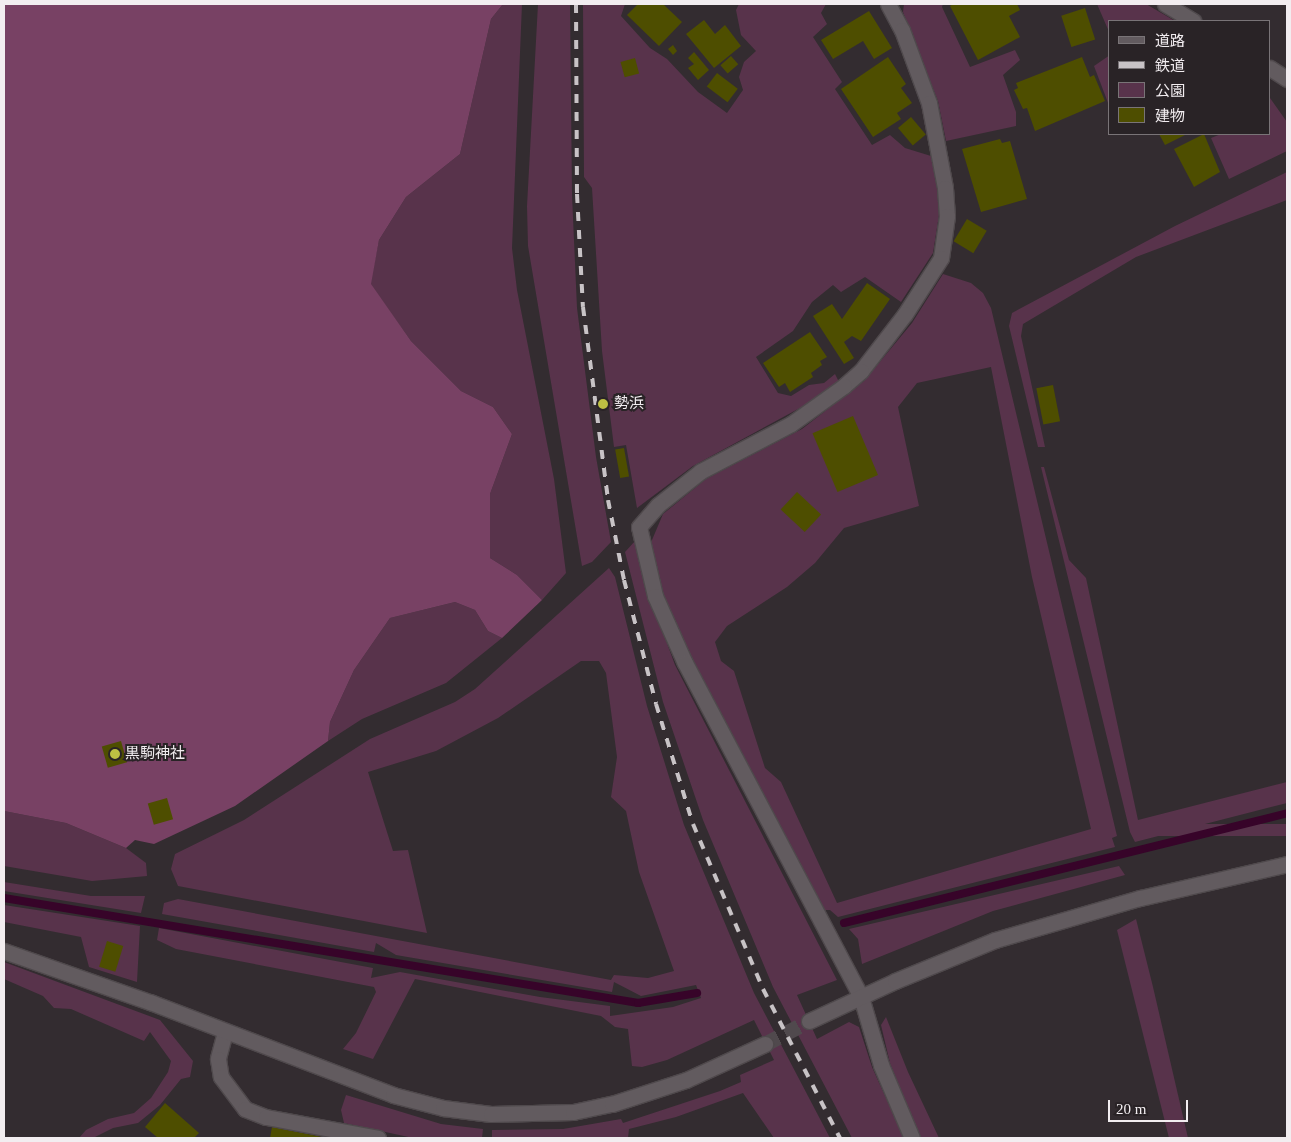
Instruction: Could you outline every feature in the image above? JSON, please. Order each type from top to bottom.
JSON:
[{"type":"street","points":[[888,4],[902,30],[929,103],[945,188],[947,216],[941,258],[905,314],[861,371],[844,386],[797,420],[689,480],[658,505],[639,527],[655,596],[685,663],[861,997],[881,1065],[912,1138]]},
{"type":"street","points":[[1165,4],[1191,20]]},
{"type":"street","points":[[1271,69],[1287,78]]},
{"type":"street","points":[[809,1021],[950,957],[1052,921],[1287,864]]},
{"type":"street","points":[[4,951],[150,1002],[394,1095],[444,1108],[491,1114],[573,1112],[612,1104],[686,1080],[765,1044]]},
{"type":"street","points":[[225,1032],[218,1059],[221,1077],[246,1110],[266,1116],[378,1138]]},
{"type":"green space","points":[[503,4],[522,4],[512,248],[517,290],[554,479],[566,573],[542,600],[517,575],[490,558],[490,494],[512,434],[493,407],[461,391],[411,341],[370,284],[379,240],[406,197],[460,154],[491,19]]},
{"type":"green space","points":[[538,4],[570,4],[572,195],[577,308],[596,457],[611,542],[592,562],[582,566],[528,246],[527,206]]},
{"type":"green space","points":[[583,4],[625,4],[621,16],[650,48],[667,59],[698,92],[727,113],[743,90],[739,77],[744,62],[756,51],[741,35],[736,10],[739,4],[826,4],[821,13],[827,24],[813,37],[842,82],[835,89],[872,145],[890,135],[905,148],[931,156],[937,188],[939,215],[933,253],[901,302],[865,277],[841,292],[833,285],[812,302],[793,331],[756,357],[778,393],[791,396],[809,385],[824,383],[835,374],[839,382],[811,402],[693,466],[637,508],[626,445],[614,447],[602,351],[592,188],[584,177]]},
{"type":"green space","points":[[904,4],[943,4],[942,7],[970,67],[1015,50],[1020,60],[1003,75],[1016,112],[1016,126],[946,141],[938,101],[903,12]]},
{"type":"green space","points":[[1097,4],[1146,4],[1173,20],[1108,20],[1108,29]]},
{"type":"green space","points":[[1108,56],[1108,103],[1094,66]]},
{"type":"green space","points":[[1271,99],[1287,122],[1287,151],[1229,179],[1211,138],[1218,135],[1271,135]]},
{"type":"green space","points":[[1287,172],[1287,200],[1136,257],[1023,324],[1021,336],[1045,447],[1038,447],[1009,326],[1012,313],[1175,226]]},
{"type":"green space","points":[[943,274],[971,283],[983,293],[991,308],[1117,836],[1112,838],[1115,847],[838,917],[830,910],[821,910],[689,658],[662,594],[652,558],[652,540],[663,514],[706,479],[802,429],[864,381],[912,323]],"holes":[[[991,367],[1032,577],[1091,829],[837,903],[781,782],[765,768],[734,671],[721,661],[715,642],[727,626],[787,587],[815,563],[844,528],[919,506],[898,407],[917,383]]]},
{"type":"green space","points":[[1041,467],[1044,467],[1069,560],[1086,578],[1138,820],[1287,782],[1287,803],[1135,842],[1130,832]]},
{"type":"green space","points":[[635,541],[650,597],[675,665],[837,980],[797,995],[817,1039],[849,1022],[859,1027],[872,1067],[904,1138],[852,1138],[773,987],[703,820],[663,702],[625,552]]},
{"type":"green space","points":[[609,568],[615,577],[647,706],[684,825],[754,993],[830,1138],[774,1138],[743,1093],[676,1117],[629,1129],[628,1138],[492,1138],[492,1130],[563,1129],[621,1119],[623,1123],[720,1091],[741,1082],[740,1075],[774,1060],[754,1020],[667,1060],[642,1067],[632,1066],[628,1029],[615,1027],[601,1016],[415,979],[373,1059],[343,1049],[356,1033],[376,992],[374,987],[176,949],[157,940],[159,928],[373,968],[371,978],[400,972],[540,997],[610,1006],[610,1016],[673,1007],[701,998],[696,985],[641,996],[614,982],[612,992],[396,955],[376,943],[374,952],[162,914],[164,903],[178,899],[611,980],[614,975],[648,978],[674,971],[639,872],[626,811],[611,797],[617,757],[606,673],[599,661],[581,661],[498,718],[436,751],[368,772],[393,851],[408,850],[427,933],[178,886],[171,869],[175,854],[244,820],[370,739],[455,702],[475,689]]},
{"type":"green space","points":[[455,602],[475,610],[488,631],[502,638],[446,683],[362,719],[328,741],[330,722],[354,670],[390,618]]},
{"type":"green space","points":[[4,811],[66,823],[126,848],[146,863],[147,876],[92,881],[4,866]]},
{"type":"green space","points":[[1136,824],[1287,824],[1287,836],[1136,836]]},
{"type":"green space","points":[[1119,866],[1125,875],[993,911],[862,964],[858,939],[849,929]]},
{"type":"green space","points":[[4,882],[91,896],[145,896],[141,913],[4,891]]},
{"type":"green space","points":[[4,905],[140,926],[137,982],[89,967],[81,937],[4,922]]},
{"type":"green space","points":[[1136,919],[1188,1138],[1169,1138],[1117,930]]},
{"type":"green space","points":[[4,962],[160,1020],[193,1061],[190,1077],[181,1079],[160,1105],[138,1123],[113,1128],[93,1138],[79,1138],[86,1130],[108,1119],[134,1113],[151,1098],[168,1072],[171,1061],[150,1032],[144,1041],[71,1009],[54,1008],[43,996],[4,979]]},
{"type":"green space","points":[[886,1017],[908,1072],[939,1138],[920,1138],[890,1063],[881,1025]]},
{"type":"green space","points":[[346,1095],[441,1124],[483,1129],[482,1138],[413,1138],[344,1123],[341,1110]]},
{"type":"shaded area","points":[[4,4],[503,4],[491,19],[460,154],[406,197],[379,240],[371,284],[411,341],[461,391],[493,407],[512,434],[490,494],[490,558],[517,575],[542,600],[502,638],[488,631],[475,610],[455,602],[390,618],[354,670],[330,722],[328,741],[235,806],[154,844],[135,840],[126,848],[66,823],[4,811]]},
{"type":"building","points":[[638,4],[663,4],[682,22],[659,46],[627,15]]},
{"type":"building","points":[[953,4],[1017,4],[1020,10],[1009,16],[1020,37],[978,60],[950,6]]},
{"type":"building","points":[[1085,8],[1095,39],[1071,47],[1061,16]]},
{"type":"building","points":[[869,11],[892,48],[874,59],[863,41],[833,59],[821,40]]},
{"type":"building","points":[[704,20],[715,34],[725,25],[741,46],[714,68],[686,34]]},
{"type":"building","points":[[673,45],[677,51],[673,55],[668,49]]},
{"type":"building","points":[[694,52],[709,70],[698,80],[688,68],[694,64],[688,58]]},
{"type":"building","points":[[731,56],[738,64],[728,73],[720,65]]},
{"type":"building","points":[[888,57],[906,84],[901,88],[912,103],[897,113],[901,119],[873,137],[841,89]]},
{"type":"building","points":[[1082,57],[1090,77],[1094,75],[1105,101],[1035,131],[1027,108],[1023,109],[1014,90],[1018,88],[1016,83]]},
{"type":"building","points":[[635,58],[639,73],[625,77],[621,62]]},
{"type":"building","points":[[717,73],[738,89],[728,102],[707,87]]},
{"type":"building","points":[[911,117],[926,135],[913,146],[898,128]]},
{"type":"building","points":[[1160,135],[1185,135],[1165,145]]},
{"type":"building","points":[[1204,135],[1220,172],[1194,187],[1174,149]]},
{"type":"building","points":[[1000,139],[1002,143],[1010,141],[1027,199],[981,212],[962,149]]},
{"type":"building","points":[[967,219],[987,231],[973,253],[954,241]]},
{"type":"building","points":[[867,283],[890,299],[861,341],[852,336],[844,342],[854,358],[844,364],[813,316],[832,304],[842,319]]},
{"type":"building","points":[[810,332],[827,357],[820,361],[822,365],[811,373],[813,377],[790,392],[785,383],[779,387],[763,363]]},
{"type":"building","points":[[1053,385],[1060,421],[1043,425],[1036,388]]},
{"type":"building","points":[[853,416],[878,475],[838,492],[812,433]]},
{"type":"building","points":[[624,448],[629,477],[620,478],[615,450]]},
{"type":"building","points":[[797,492],[821,515],[805,532],[781,510]]},
{"type":"building","name":"黒駒神社","points":[[121,741],[127,762],[108,768],[102,747]]},
{"type":"building","points":[[167,798],[173,819],[154,825],[148,804]]},
{"type":"building","points":[[107,941],[123,946],[115,972],[99,967]]},
{"type":"building","points":[[165,1103],[199,1133],[194,1138],[158,1138],[145,1127]]},
{"type":"building","points":[[272,1127],[322,1137],[322,1138],[270,1138]]},
{"type":"waterway","points":[[844,923],[1287,813]]},
{"type":"waterway","points":[[4,898],[638,1003],[697,993]]},
{"type":"tunnel","points":[[765,1044],[809,1021]]},
{"type":"railway","points":[[576,4],[577,194],[583,307],[608,500],[624,580],[656,704],[693,824],[763,989],[840,1138]]},
{"type":"place","name":"勢浜","points":[[603,404]]},
{"type":"place","name":"黒駒神社","points":[[115,754]]}]
